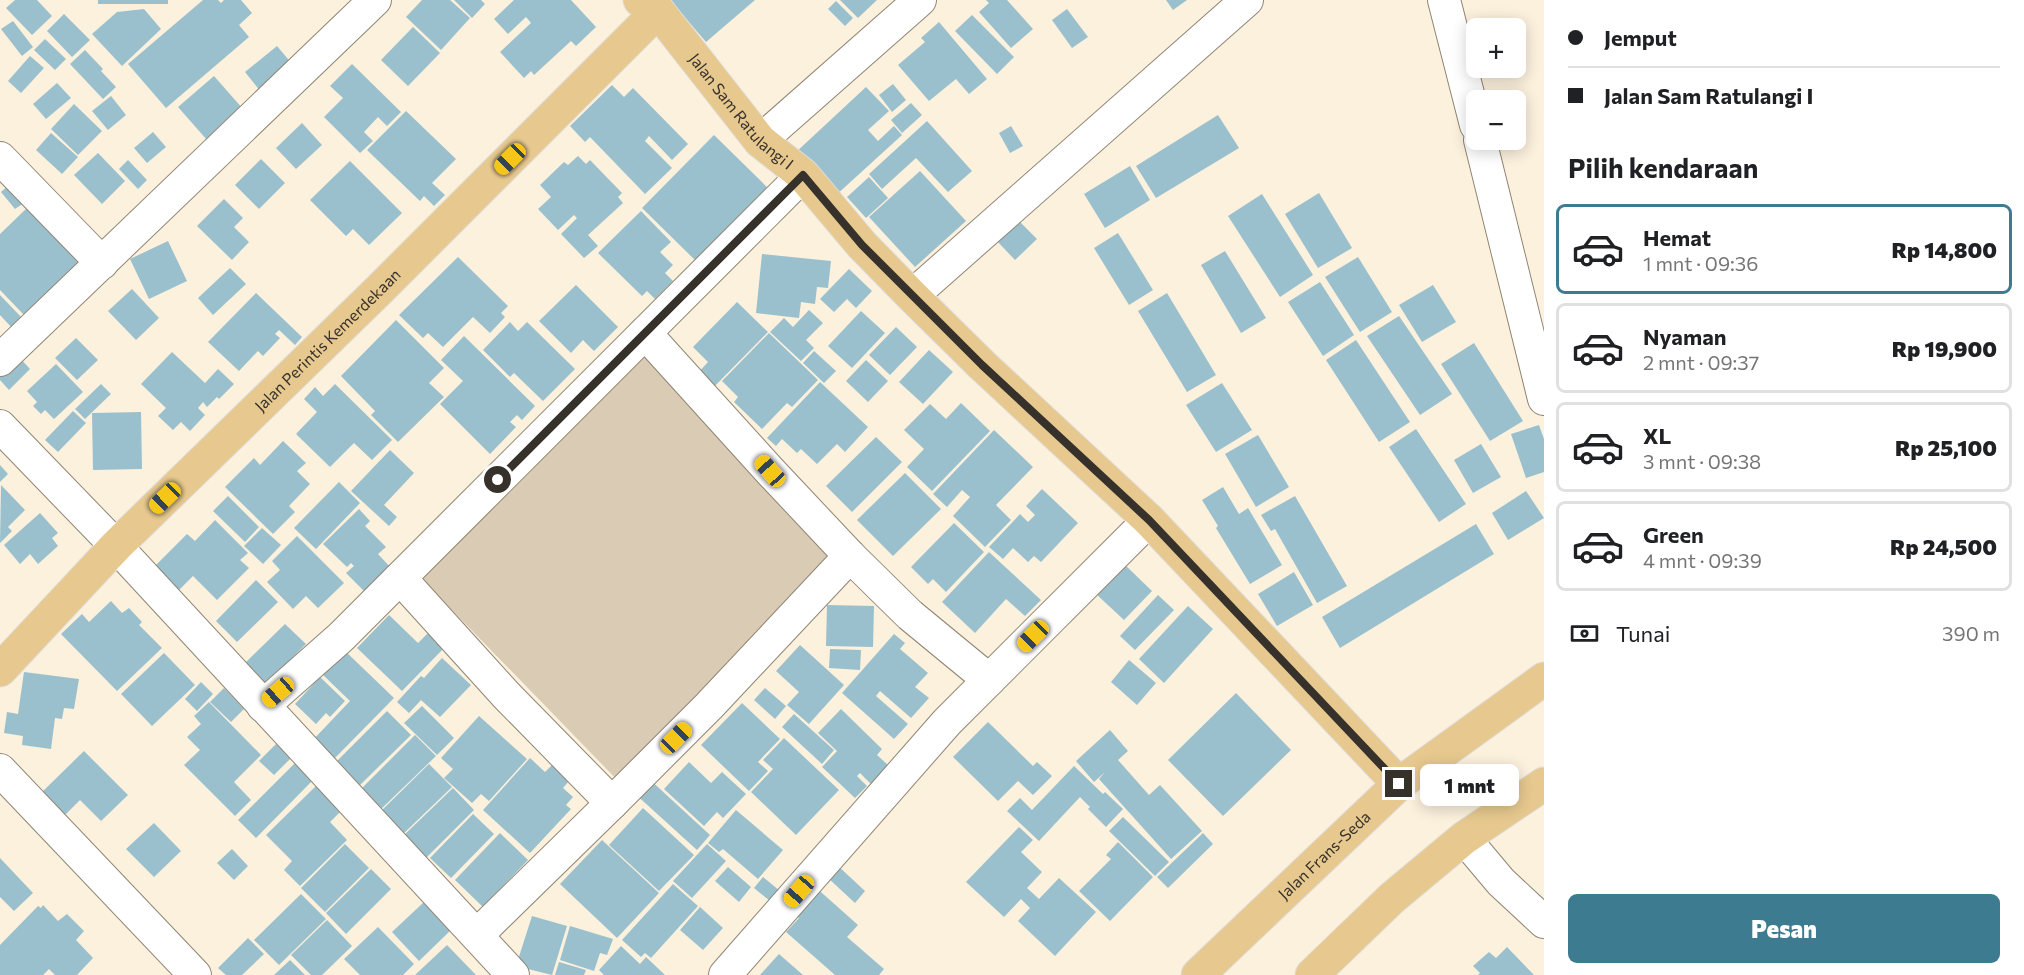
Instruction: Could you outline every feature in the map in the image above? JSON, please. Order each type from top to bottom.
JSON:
[{"type":"main road","name":"Jalan Sam Ratulangi I","points":[[649,5],[760,141],[803,175],[862,245],[912,296],[982,365],[1149,520],[1399,784]]},
{"type":"main road","name":"Jalan Perintis Kemerdekaan","points":[[0,670],[116,546],[386,282],[649,5]]},
{"type":"main road","name":"Jalan Frans-Seda","points":[[1198,975],[1399,784],[1544,680]]},
{"type":"main road","points":[[1312,975],[1392,898],[1464,838],[1544,784]]},
{"type":"street","points":[[760,141],[920,0]]},
{"type":"street","points":[[912,296],[1247,0]]},
{"type":"street","points":[[1444,0],[1467,90]]},
{"type":"street","points":[[0,360],[102,263],[355,6]]},
{"type":"street","points":[[1482,150],[1544,399]]},
{"type":"street","points":[[0,158],[102,263]]},
{"type":"street","points":[[262,706],[341,637],[803,175]]},
{"type":"street","points":[[645,333],[850,556],[910,615],[989,680]]},
{"type":"street","points":[[0,426],[116,546],[513,975]]},
{"type":"street","points":[[725,975],[947,722],[1149,520]]},
{"type":"street","points":[[477,935],[717,698],[850,556]]},
{"type":"street","points":[[400,578],[507,696],[612,803]]},
{"type":"street","points":[[0,770],[195,975]]},
{"type":"street","points":[[1464,838],[1502,882],[1544,922]]},
{"type":"shaded area","points":[[652,344],[854,547],[626,789],[419,576]]},
{"type":"building","points":[[15,0],[37,0],[52,16],[32,35],[6,8]]},
{"type":"building","points":[[98,0],[168,0],[168,4],[98,4]]},
{"type":"building","points":[[203,0],[218,0],[221,3],[224,0],[241,0],[252,13],[239,25],[249,37],[166,108],[128,64]]},
{"type":"building","points":[[422,0],[450,0],[470,18],[441,50],[406,17]]},
{"type":"building","points":[[454,0],[481,0],[485,4],[472,18]]},
{"type":"building","points":[[514,0],[571,0],[596,27],[576,46],[571,41],[534,75],[531,71],[524,78],[500,52],[531,23],[526,17],[508,34],[494,19]]},
{"type":"building","points":[[670,0],[755,0],[706,42]]},
{"type":"building","points":[[840,0],[877,0],[858,18]]},
{"type":"building","points":[[986,0],[1007,0],[1033,29],[1011,48],[979,12],[989,3]]},
{"type":"building","points":[[1166,0],[1187,0],[1173,10]]},
{"type":"building","points":[[836,1],[853,18],[845,26],[828,9]]},
{"type":"building","points":[[144,9],[161,29],[122,66],[92,34],[117,12]]},
{"type":"building","points":[[1067,9],[1088,37],[1072,48],[1052,20]]},
{"type":"building","points":[[64,14],[90,40],[72,57],[47,31]]},
{"type":"building","points":[[972,15],[1014,57],[997,74],[955,31]]},
{"type":"building","points":[[13,21],[33,47],[22,56],[1,29]]},
{"type":"building","points":[[939,22],[987,79],[969,94],[956,79],[929,101],[898,65],[925,42],[921,38]]},
{"type":"building","points":[[413,27],[440,53],[408,86],[381,60]]},
{"type":"building","points":[[45,39],[66,59],[55,70],[34,50]]},
{"type":"building","points":[[277,46],[293,65],[261,92],[245,72]]},
{"type":"building","points":[[85,50],[116,87],[103,99],[70,64]]},
{"type":"building","points":[[30,56],[44,68],[21,93],[8,81]]},
{"type":"building","points":[[352,64],[401,112],[387,126],[378,117],[364,132],[373,141],[360,153],[324,117],[343,98],[330,86]]},
{"type":"building","points":[[214,76],[243,109],[207,140],[178,107]]},
{"type":"building","points":[[57,83],[71,98],[46,119],[33,104]]},
{"type":"building","points":[[893,84],[906,100],[892,112],[879,95]]},
{"type":"building","points":[[612,85],[624,97],[633,88],[688,144],[672,160],[649,136],[645,141],[672,168],[645,194],[590,137],[585,142],[570,126]]},
{"type":"building","points":[[866,87],[889,111],[868,130],[878,141],[894,126],[902,135],[834,197],[794,154]]},
{"type":"building","points":[[111,96],[126,115],[108,130],[92,111]]},
{"type":"building","points":[[911,103],[922,115],[902,133],[891,120]]},
{"type":"building","points":[[74,104],[102,131],[78,155],[51,129]]},
{"type":"building","points":[[406,111],[456,159],[432,183],[445,195],[434,206],[424,196],[420,201],[367,150]]},
{"type":"building","points":[[1218,115],[1239,148],[1156,198],[1136,166]]},
{"type":"building","points":[[927,121],[972,171],[948,192],[916,158],[882,189],[869,174]]},
{"type":"building","points":[[302,123],[322,145],[296,169],[276,148]]},
{"type":"building","points":[[1011,126],[1023,146],[1010,153],[999,133]]},
{"type":"building","points":[[153,132],[166,147],[147,163],[134,148]]},
{"type":"building","points":[[51,133],[78,157],[62,174],[36,150]]},
{"type":"building","points":[[714,135],[771,191],[699,264],[642,208]]},
{"type":"building","points":[[98,153],[125,181],[102,204],[74,175]]},
{"type":"building","points":[[578,156],[586,164],[590,160],[622,193],[618,197],[623,203],[588,235],[598,246],[584,258],[561,234],[577,218],[574,215],[558,230],[538,209],[551,197],[540,185],[564,162],[568,165]]},
{"type":"building","points":[[261,159],[285,183],[259,209],[235,185]]},
{"type":"building","points":[[128,160],[147,180],[138,189],[119,169]]},
{"type":"building","points":[[350,161],[402,213],[369,245],[353,229],[346,236],[310,200]]},
{"type":"building","points":[[1130,166],[1150,200],[1105,228],[1084,194]]},
{"type":"building","points":[[920,171],[966,221],[915,267],[869,217]]},
{"type":"building","points":[[869,177],[888,198],[866,218],[847,197]]},
{"type":"building","points":[[9,185],[24,203],[15,209],[1,192]]},
{"type":"building","points":[[1319,193],[1352,248],[1318,268],[1285,214]]},
{"type":"building","points":[[1262,194],[1313,275],[1280,297],[1228,216]]},
{"type":"building","points":[[224,199],[243,218],[234,227],[249,242],[232,260],[197,226]]},
{"type":"building","points":[[28,207],[81,261],[25,316],[0,290],[0,234]]},
{"type":"building","points":[[641,211],[671,242],[660,252],[673,265],[665,273],[673,281],[655,299],[647,291],[642,296],[598,253]]},
{"type":"building","points":[[1018,220],[1037,239],[1015,260],[996,240]]},
{"type":"building","points":[[1118,233],[1153,290],[1129,305],[1094,248]]},
{"type":"building","points":[[168,241],[187,281],[149,299],[130,259]]},
{"type":"building","points":[[1225,251],[1266,318],[1241,333],[1201,265]]},
{"type":"building","points":[[762,254],[831,261],[828,288],[817,287],[815,304],[801,302],[799,318],[756,313]]},
{"type":"building","points":[[458,257],[508,306],[501,313],[505,317],[490,333],[473,317],[443,347],[428,333],[423,338],[399,315]]},
{"type":"building","points":[[1358,257],[1392,312],[1360,332],[1325,277]]},
{"type":"building","points":[[230,268],[246,284],[213,315],[198,298]]},
{"type":"building","points":[[849,269],[872,291],[856,308],[847,299],[834,312],[820,299]]},
{"type":"building","points":[[1320,282],[1354,335],[1323,356],[1288,302]]},
{"type":"building","points":[[576,285],[618,327],[594,351],[583,340],[571,353],[539,321]]},
{"type":"building","points":[[1433,285],[1456,322],[1422,342],[1399,305]]},
{"type":"building","points":[[132,289],[159,318],[136,340],[108,311]]},
{"type":"building","points":[[256,293],[302,337],[295,345],[279,330],[275,334],[280,338],[263,356],[258,351],[239,371],[208,342]]},
{"type":"building","points":[[1167,293],[1216,375],[1187,392],[1138,311]]},
{"type":"building","points":[[0,295],[23,319],[13,329],[0,315]]},
{"type":"building","points":[[737,302],[768,332],[711,390],[696,375],[708,362],[693,347]]},
{"type":"building","points":[[809,310],[823,323],[806,340],[814,348],[801,361],[770,332],[784,318],[793,327]]},
{"type":"building","points":[[861,311],[885,333],[852,368],[828,346]]},
{"type":"building","points":[[1399,316],[1452,394],[1420,415],[1367,336]]},
{"type":"building","points":[[396,320],[444,368],[429,383],[444,397],[398,442],[371,415],[375,411],[341,376]]},
{"type":"building","points":[[510,322],[518,331],[527,322],[575,369],[543,401],[514,373],[510,377],[483,350]]},
{"type":"building","points":[[896,327],[917,347],[890,375],[869,355]]},
{"type":"building","points":[[769,333],[818,380],[792,407],[787,403],[762,429],[734,402],[738,397],[722,381]]},
{"type":"building","points":[[464,336],[535,406],[522,420],[517,415],[510,422],[516,427],[490,454],[440,404],[463,381],[441,360]]},
{"type":"building","points":[[76,338],[98,360],[77,380],[55,358]]},
{"type":"building","points":[[1356,340],[1410,422],[1379,442],[1326,360]]},
{"type":"building","points":[[1474,343],[1523,421],[1490,441],[1441,364]]},
{"type":"building","points":[[929,350],[953,372],[923,404],[899,382]]},
{"type":"building","points":[[814,351],[836,371],[824,383],[803,363]]},
{"type":"building","points":[[172,352],[205,383],[218,369],[234,384],[207,407],[203,402],[198,408],[205,415],[190,431],[181,422],[173,430],[158,416],[166,408],[141,384]]},
{"type":"building","points":[[18,356],[30,369],[9,390],[0,380],[0,373]]},
{"type":"building","points":[[866,360],[888,381],[868,402],[846,381]]},
{"type":"building","points":[[56,364],[83,392],[54,419],[45,410],[41,414],[33,406],[37,402],[27,391]]},
{"type":"building","points":[[820,382],[868,427],[845,452],[837,444],[817,464],[801,449],[797,453],[782,439],[776,446],[767,438]]},
{"type":"building","points":[[1222,383],[1252,430],[1216,452],[1186,405]]},
{"type":"building","points":[[101,384],[111,394],[85,419],[75,409]]},
{"type":"building","points":[[335,384],[392,440],[372,460],[354,443],[330,467],[296,434],[317,412],[304,399],[315,387],[323,396]]},
{"type":"building","points":[[961,403],[990,431],[932,491],[907,467],[924,449],[904,430],[930,404],[946,419]]},
{"type":"building","points":[[73,411],[86,423],[58,452],[45,440]]},
{"type":"building","points":[[141,412],[142,469],[93,470],[92,413]]},
{"type":"building","points":[[1539,425],[1544,439],[1544,472],[1526,478],[1511,434]]},
{"type":"building","points":[[1416,429],[1466,504],[1439,522],[1389,447]]},
{"type":"building","points":[[994,430],[1033,467],[996,505],[1011,520],[985,547],[953,516],[970,497],[962,490],[947,507],[933,494]]},
{"type":"building","points":[[1258,435],[1289,487],[1256,507],[1225,454]]},
{"type":"building","points":[[876,437],[902,462],[852,512],[826,486]]},
{"type":"building","points":[[283,441],[306,463],[297,471],[310,484],[289,506],[295,512],[273,534],[225,487],[254,458],[260,465]]},
{"type":"building","points":[[1481,444],[1501,477],[1473,493],[1454,460]]},
{"type":"building","points":[[390,450],[414,473],[384,505],[397,517],[389,526],[351,491]]},
{"type":"building","points":[[0,465],[8,474],[0,482]]},
{"type":"building","points":[[905,473],[941,509],[893,556],[857,520]]},
{"type":"building","points":[[339,482],[360,503],[316,549],[294,528]]},
{"type":"building","points":[[1,485],[25,510],[8,527],[12,531],[0,543]]},
{"type":"building","points":[[1223,487],[1239,514],[1248,508],[1282,565],[1250,584],[1202,500]]},
{"type":"building","points":[[1042,489],[1078,523],[1041,562],[1034,556],[1028,562],[1013,548],[1003,559],[989,547],[1020,514],[1028,522],[1035,515],[1026,506]]},
{"type":"building","points":[[1526,491],[1544,518],[1508,540],[1492,513]]},
{"type":"building","points":[[228,496],[259,527],[245,542],[213,511]]},
{"type":"building","points":[[1295,496],[1347,586],[1317,603],[1275,529],[1271,531],[1261,515]]},
{"type":"building","points":[[359,509],[370,521],[365,526],[386,547],[378,554],[391,568],[366,593],[346,573],[354,566],[351,563],[347,567],[323,544]]},
{"type":"building","points":[[40,513],[58,533],[52,538],[58,546],[38,564],[30,554],[20,564],[4,545]]},
{"type":"building","points":[[215,520],[248,553],[240,560],[249,568],[217,600],[193,576],[177,592],[153,568],[187,534],[195,541]]},
{"type":"building","points":[[954,523],[984,552],[946,592],[933,579],[928,584],[911,567]]},
{"type":"building","points":[[1476,524],[1494,554],[1340,648],[1322,617]]},
{"type":"building","points":[[262,528],[281,545],[263,564],[244,546]]},
{"type":"building","points":[[297,536],[344,583],[318,608],[306,596],[293,609],[267,582],[280,570],[272,561]]},
{"type":"building","points":[[989,552],[1041,600],[1025,616],[1006,599],[975,633],[942,602]]},
{"type":"building","points":[[1123,563],[1152,591],[1124,620],[1095,593]]},
{"type":"building","points":[[1294,572],[1313,605],[1277,626],[1258,594]]},
{"type":"building","points":[[256,580],[278,602],[237,642],[216,621]]},
{"type":"building","points":[[1158,595],[1174,610],[1135,650],[1120,636]]},
{"type":"building","points":[[111,601],[122,613],[129,608],[142,622],[139,625],[162,648],[117,691],[61,634],[82,614],[89,622]]},
{"type":"building","points":[[827,605],[874,606],[873,647],[826,646]]},
{"type":"building","points":[[1188,606],[1213,629],[1164,683],[1139,659]]},
{"type":"building","points":[[389,615],[418,643],[429,632],[445,647],[402,691],[357,648]]},
{"type":"building","points":[[285,624],[306,644],[265,685],[244,664]]},
{"type":"building","points":[[894,634],[905,643],[900,649],[928,673],[915,687],[929,698],[911,718],[880,691],[876,696],[908,724],[894,739],[842,693]]},
{"type":"building","points":[[800,645],[844,685],[809,724],[787,705],[799,692],[776,671]]},
{"type":"building","points":[[343,649],[394,698],[331,762],[311,742],[350,701],[321,673]]},
{"type":"building","points":[[830,649],[861,650],[860,670],[829,668]]},
{"type":"building","points":[[164,653],[195,685],[152,726],[121,694]]},
{"type":"building","points":[[442,658],[471,685],[440,717],[421,700],[409,713],[397,702],[421,676],[424,678]]},
{"type":"building","points":[[1129,660],[1156,683],[1137,705],[1111,682]]},
{"type":"building","points":[[24,672],[79,679],[74,709],[64,708],[62,719],[55,718],[51,749],[22,745],[23,736],[4,733],[7,712],[18,714]]},
{"type":"building","points":[[320,677],[345,701],[330,717],[326,713],[316,724],[295,704]]},
{"type":"building","points":[[201,682],[213,694],[197,711],[185,699]]},
{"type":"building","points":[[224,688],[244,709],[231,722],[210,702]]},
{"type":"building","points":[[765,688],[786,706],[775,719],[754,700]]},
{"type":"building","points":[[1236,693],[1291,750],[1223,816],[1168,760]]},
{"type":"building","points":[[209,702],[261,755],[234,782],[251,800],[235,816],[184,765],[200,750],[187,737],[201,724],[194,716]]},
{"type":"building","points":[[742,703],[780,739],[758,762],[768,771],[749,791],[701,745]]},
{"type":"building","points":[[422,706],[454,738],[437,755],[404,723]]},
{"type":"building","points":[[841,709],[882,749],[877,755],[889,766],[871,784],[860,773],[857,776],[867,786],[855,798],[822,767],[837,751],[818,733]]},
{"type":"building","points":[[387,711],[411,735],[357,788],[334,764]]},
{"type":"building","points":[[794,714],[834,750],[822,764],[782,727]]},
{"type":"building","points":[[479,716],[527,759],[489,801],[481,794],[472,803],[444,778],[453,769],[441,758]]},
{"type":"building","points":[[988,722],[1033,766],[1037,762],[1052,776],[1033,795],[1018,781],[998,801],[953,757]]},
{"type":"building","points":[[1110,730],[1128,751],[1118,760],[1149,795],[1160,785],[1202,831],[1171,859],[1099,779],[1105,772],[1094,782],[1076,761]]},
{"type":"building","points":[[415,735],[436,756],[378,812],[358,792]]},
{"type":"building","points":[[784,738],[839,790],[796,835],[751,792],[773,769],[763,760]]},
{"type":"building","points":[[276,744],[291,758],[274,775],[259,761]]},
{"type":"building","points":[[84,751],[128,795],[101,821],[80,800],[63,817],[40,794]]},
{"type":"building","points":[[530,758],[545,772],[552,765],[569,781],[563,788],[573,797],[566,805],[571,809],[530,853],[483,810]]},
{"type":"building","points":[[689,762],[711,783],[722,772],[746,794],[723,818],[717,812],[704,826],[664,789]]},
{"type":"building","points":[[295,763],[313,780],[256,838],[238,820]]},
{"type":"building","points":[[429,764],[452,787],[401,836],[379,813]]},
{"type":"building","points":[[1074,766],[1103,794],[1105,792],[1123,809],[1106,827],[1088,809],[1090,807],[1080,797],[1039,841],[1007,811],[1020,798],[1032,810]]},
{"type":"building","points":[[647,777],[710,835],[697,850],[633,792]]},
{"type":"building","points":[[316,786],[341,811],[330,822],[347,840],[300,886],[284,870],[292,861],[266,835]]},
{"type":"building","points":[[453,788],[474,810],[424,860],[402,837]]},
{"type":"building","points":[[643,808],[694,855],[659,891],[609,845]]},
{"type":"building","points":[[736,810],[783,850],[758,879],[723,849],[719,852],[708,843]]},
{"type":"building","points":[[473,814],[494,834],[451,878],[430,858]]},
{"type":"building","points":[[1123,817],[1169,862],[1155,876],[1109,831]]},
{"type":"building","points":[[154,823],[181,851],[154,877],[126,849]]},
{"type":"building","points":[[1019,827],[1033,840],[1021,852],[1042,872],[1027,888],[1039,899],[1059,878],[1096,912],[1055,956],[1018,921],[1030,908],[1021,899],[1004,917],[966,882]]},
{"type":"building","points":[[500,833],[528,860],[483,907],[455,880]]},
{"type":"building","points":[[1203,833],[1213,844],[1168,888],[1157,877]]},
{"type":"building","points":[[602,840],[659,893],[617,938],[560,884]]},
{"type":"building","points":[[1118,842],[1153,877],[1110,921],[1079,891],[1111,859],[1106,855]]},
{"type":"building","points":[[345,844],[369,868],[325,912],[301,888]]},
{"type":"building","points":[[707,844],[726,861],[692,898],[673,881]]},
{"type":"building","points":[[232,849],[248,866],[234,880],[217,863]]},
{"type":"building","points":[[0,858],[33,893],[14,911],[0,897]]},
{"type":"building","points":[[837,865],[865,891],[855,903],[827,877]]},
{"type":"building","points":[[728,867],[751,887],[739,902],[715,881]]},
{"type":"building","points":[[371,869],[391,889],[346,934],[326,913]]},
{"type":"building","points":[[763,877],[780,891],[770,901],[754,888]]},
{"type":"building","points":[[673,884],[698,906],[651,958],[645,953],[641,957],[622,940]]},
{"type":"building","points":[[813,885],[858,925],[847,937],[884,969],[879,975],[835,975],[786,932],[799,918],[790,911]]},
{"type":"building","points":[[301,894],[326,919],[279,965],[254,940]]},
{"type":"building","points":[[424,902],[451,930],[419,961],[392,932]]},
{"type":"building","points":[[43,905],[58,921],[67,914],[84,931],[76,940],[93,958],[77,975],[55,975],[49,969],[43,975],[0,975],[0,945],[38,906],[41,908]]},
{"type":"building","points":[[700,907],[723,928],[703,950],[680,930]]},
{"type":"building","points":[[532,916],[567,926],[552,975],[516,966]]},
{"type":"building","points":[[327,920],[352,946],[322,975],[311,975],[291,955]]},
{"type":"building","points":[[570,926],[613,939],[607,955],[600,953],[594,971],[560,960]]},
{"type":"building","points":[[378,927],[414,964],[403,975],[360,975],[344,959]]},
{"type":"building","points":[[248,938],[264,954],[242,975],[226,975],[218,968]]},
{"type":"building","points":[[447,945],[476,975],[415,975]]},
{"type":"building","points":[[621,946],[640,964],[646,957],[665,975],[604,975],[599,970]]},
{"type":"building","points":[[1507,947],[1534,975],[1478,975],[1480,973],[1473,966],[1489,952],[1496,958]]},
{"type":"building","points":[[779,954],[803,975],[760,975]]},
{"type":"building","points":[[290,960],[305,975],[274,975]]},
{"type":"building","points":[[559,962],[586,970],[584,975],[555,975]]},
{"type":"route","points":[[498,480],[803,175],[862,245],[982,365],[1149,520],[1399,784]]}]
